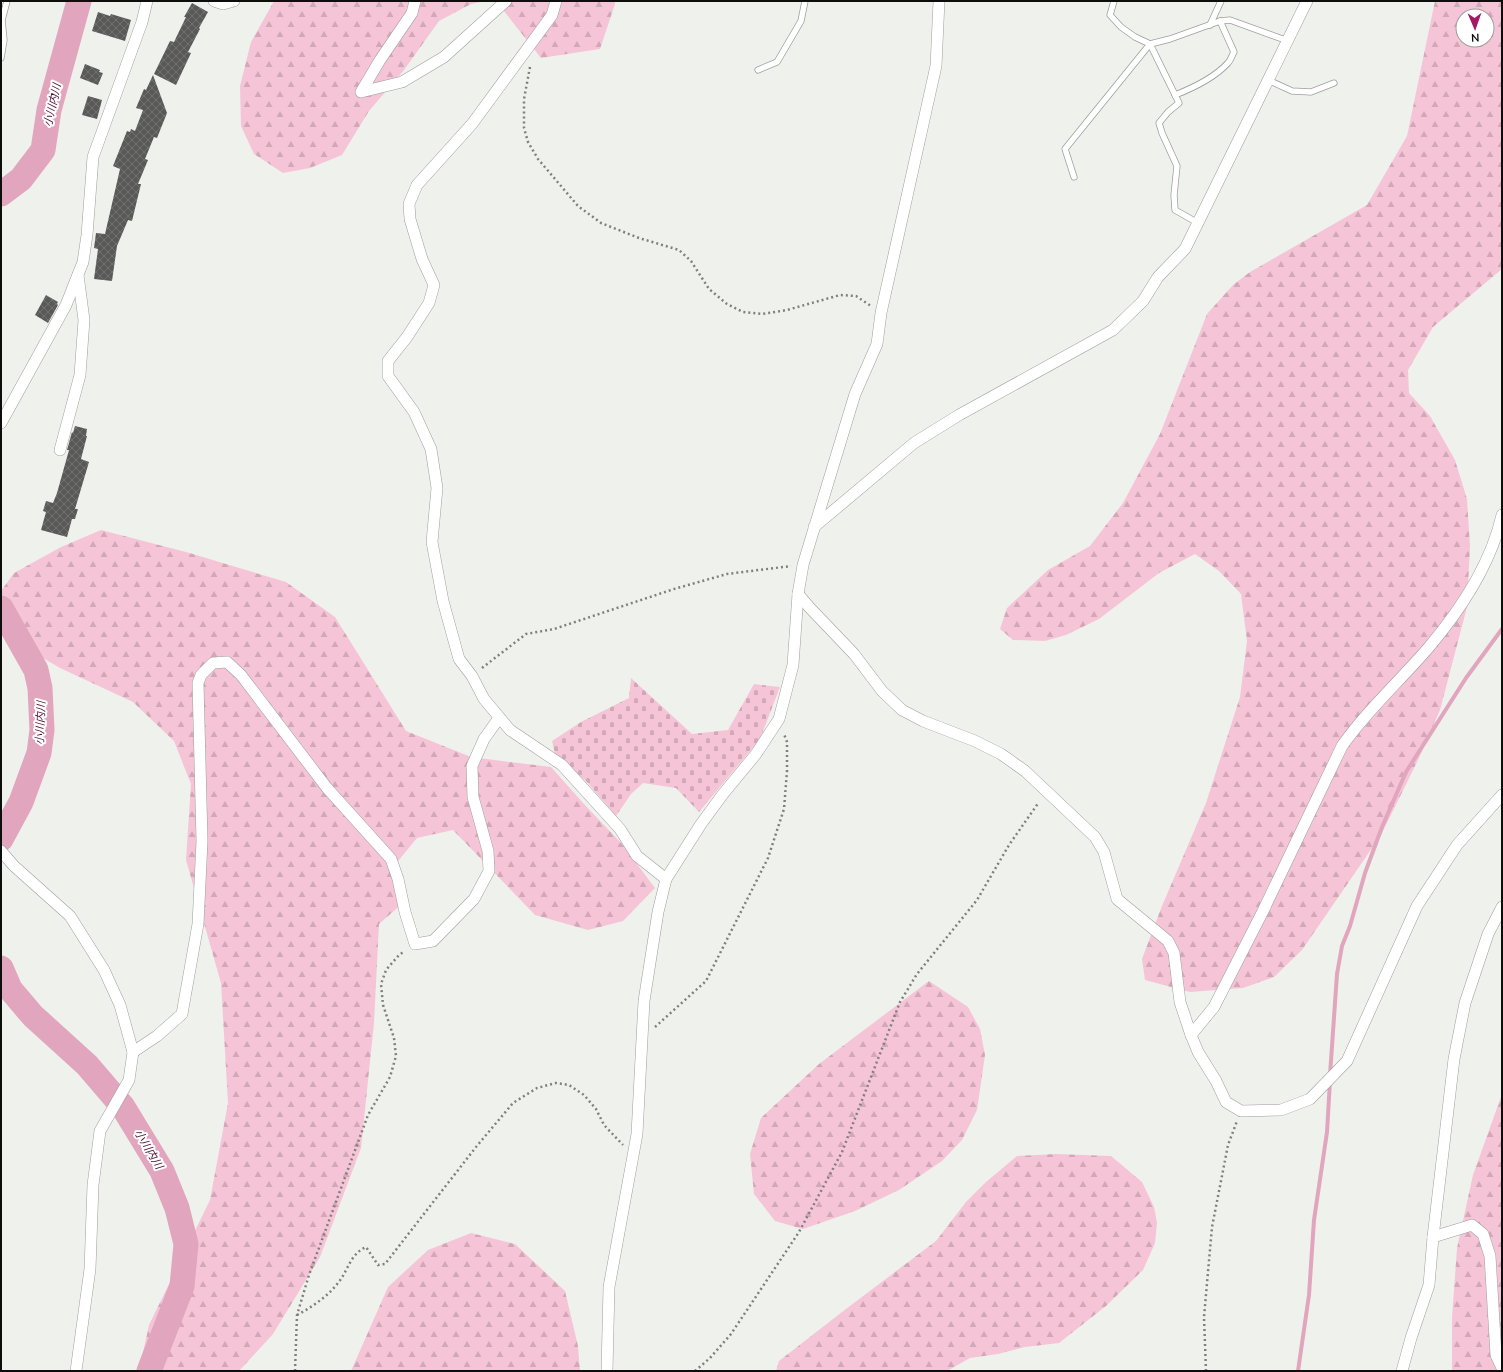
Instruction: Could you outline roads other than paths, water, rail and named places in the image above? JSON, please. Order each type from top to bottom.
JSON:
[{"type":"street","points":[[1,423],[66,305],[83,262],[87,235],[93,157],[142,22],[147,1]]},
{"type":"street","points":[[214,1],[223,4],[234,1]]},
{"type":"street","points":[[415,1],[412,13],[380,60],[361,92],[402,82],[444,57],[506,1]]},
{"type":"street","points":[[556,1],[552,15],[472,124],[417,185],[409,204],[410,219],[422,259],[434,285],[429,303],[407,338],[388,361],[388,376],[414,412],[431,449],[437,488],[432,542],[443,601],[459,658],[472,676],[484,700],[510,730],[562,765],[620,829],[637,856],[666,879]]},
{"type":"street","points":[[607,1371],[609,1287],[632,1154],[637,1134],[644,1001],[658,912],[666,879],[706,818],[723,794],[756,754],[779,719],[793,664],[798,594],[802,565],[855,394],[877,344],[881,313],[936,66],[939,1]]},
{"type":"street","points":[[814,527],[914,443],[959,415],[1113,330],[1143,301],[1158,277],[1185,249],[1307,1]]},
{"type":"street","points":[[60,450],[80,375],[84,320],[78,274]]},
{"type":"street","points":[[1191,1035],[1214,1007],[1263,911],[1342,746],[1354,729],[1429,647],[1461,606],[1480,574],[1496,533],[1499,530],[1502,515]]},
{"type":"street","points":[[798,594],[854,654],[882,691],[902,710],[923,721],[975,741],[1001,754],[1025,771],[1095,837],[1104,852],[1117,899],[1168,940],[1174,953],[1180,1002],[1198,1052],[1216,1080],[1226,1102],[1241,1111],[1281,1110],[1310,1099],[1347,1061],[1417,906],[1457,845],[1502,795]]},
{"type":"street","points":[[133,1052],[157,1036],[182,1014],[198,924],[202,841],[198,683],[201,675],[213,663],[227,662],[241,675],[327,788],[391,859],[398,879],[405,912],[415,944],[433,941],[474,899],[489,872],[488,851],[473,797],[472,766],[484,739],[499,718]]},
{"type":"street","points":[[1,851],[14,866],[70,916],[104,970],[120,1005],[133,1052],[129,1080],[100,1131],[93,1185],[90,1269],[76,1371]]},
{"type":"street","points":[[1402,1371],[1411,1338],[1429,1285],[1433,1237],[1454,1059],[1465,1003],[1488,934],[1502,908]]},
{"type":"street","points":[[1433,1237],[1472,1225],[1482,1234],[1490,1256],[1496,1355],[1502,1368]]},
{"type":"lane","points":[[1,58],[4,40],[2,20],[7,1]]},
{"type":"lane","points":[[758,70],[777,62],[801,21],[805,1]]},
{"type":"lane","points":[[1114,1],[1110,15],[1117,23],[1135,37],[1150,44],[1179,103],[1168,112],[1159,123],[1177,166],[1174,195],[1175,210],[1198,223]]},
{"type":"lane","points":[[1210,25],[1221,1]]},
{"type":"lane","points":[[1074,177],[1065,149],[1150,44],[1170,39],[1220,21],[1230,20],[1288,41]]},
{"type":"lane","points":[[1175,95],[1187,91],[1210,77],[1229,62],[1234,52],[1220,21]]},
{"type":"lane","points":[[1268,80],[1292,91],[1311,92],[1334,83]]},
{"type":"waterway","name":"小川内川","points":[[1,194],[21,179],[43,150],[49,110],[79,1]]},
{"type":"waterway","name":"小川内川","points":[[1,608],[36,670],[40,688],[42,730],[39,753],[21,802],[1,839]]},
{"type":"waterway","points":[[1330,1075],[1337,974],[1342,946],[1350,926],[1365,873],[1382,827],[1406,772],[1466,678],[1502,629]]},
{"type":"waterway","name":"小川内川","points":[[1,968],[10,989],[33,1016],[87,1065],[123,1107],[162,1171],[177,1208],[186,1244],[182,1286],[149,1371]]},
{"type":"waterway","points":[[1298,1371],[1309,1295],[1314,1220],[1327,1132],[1330,1081]]}]
